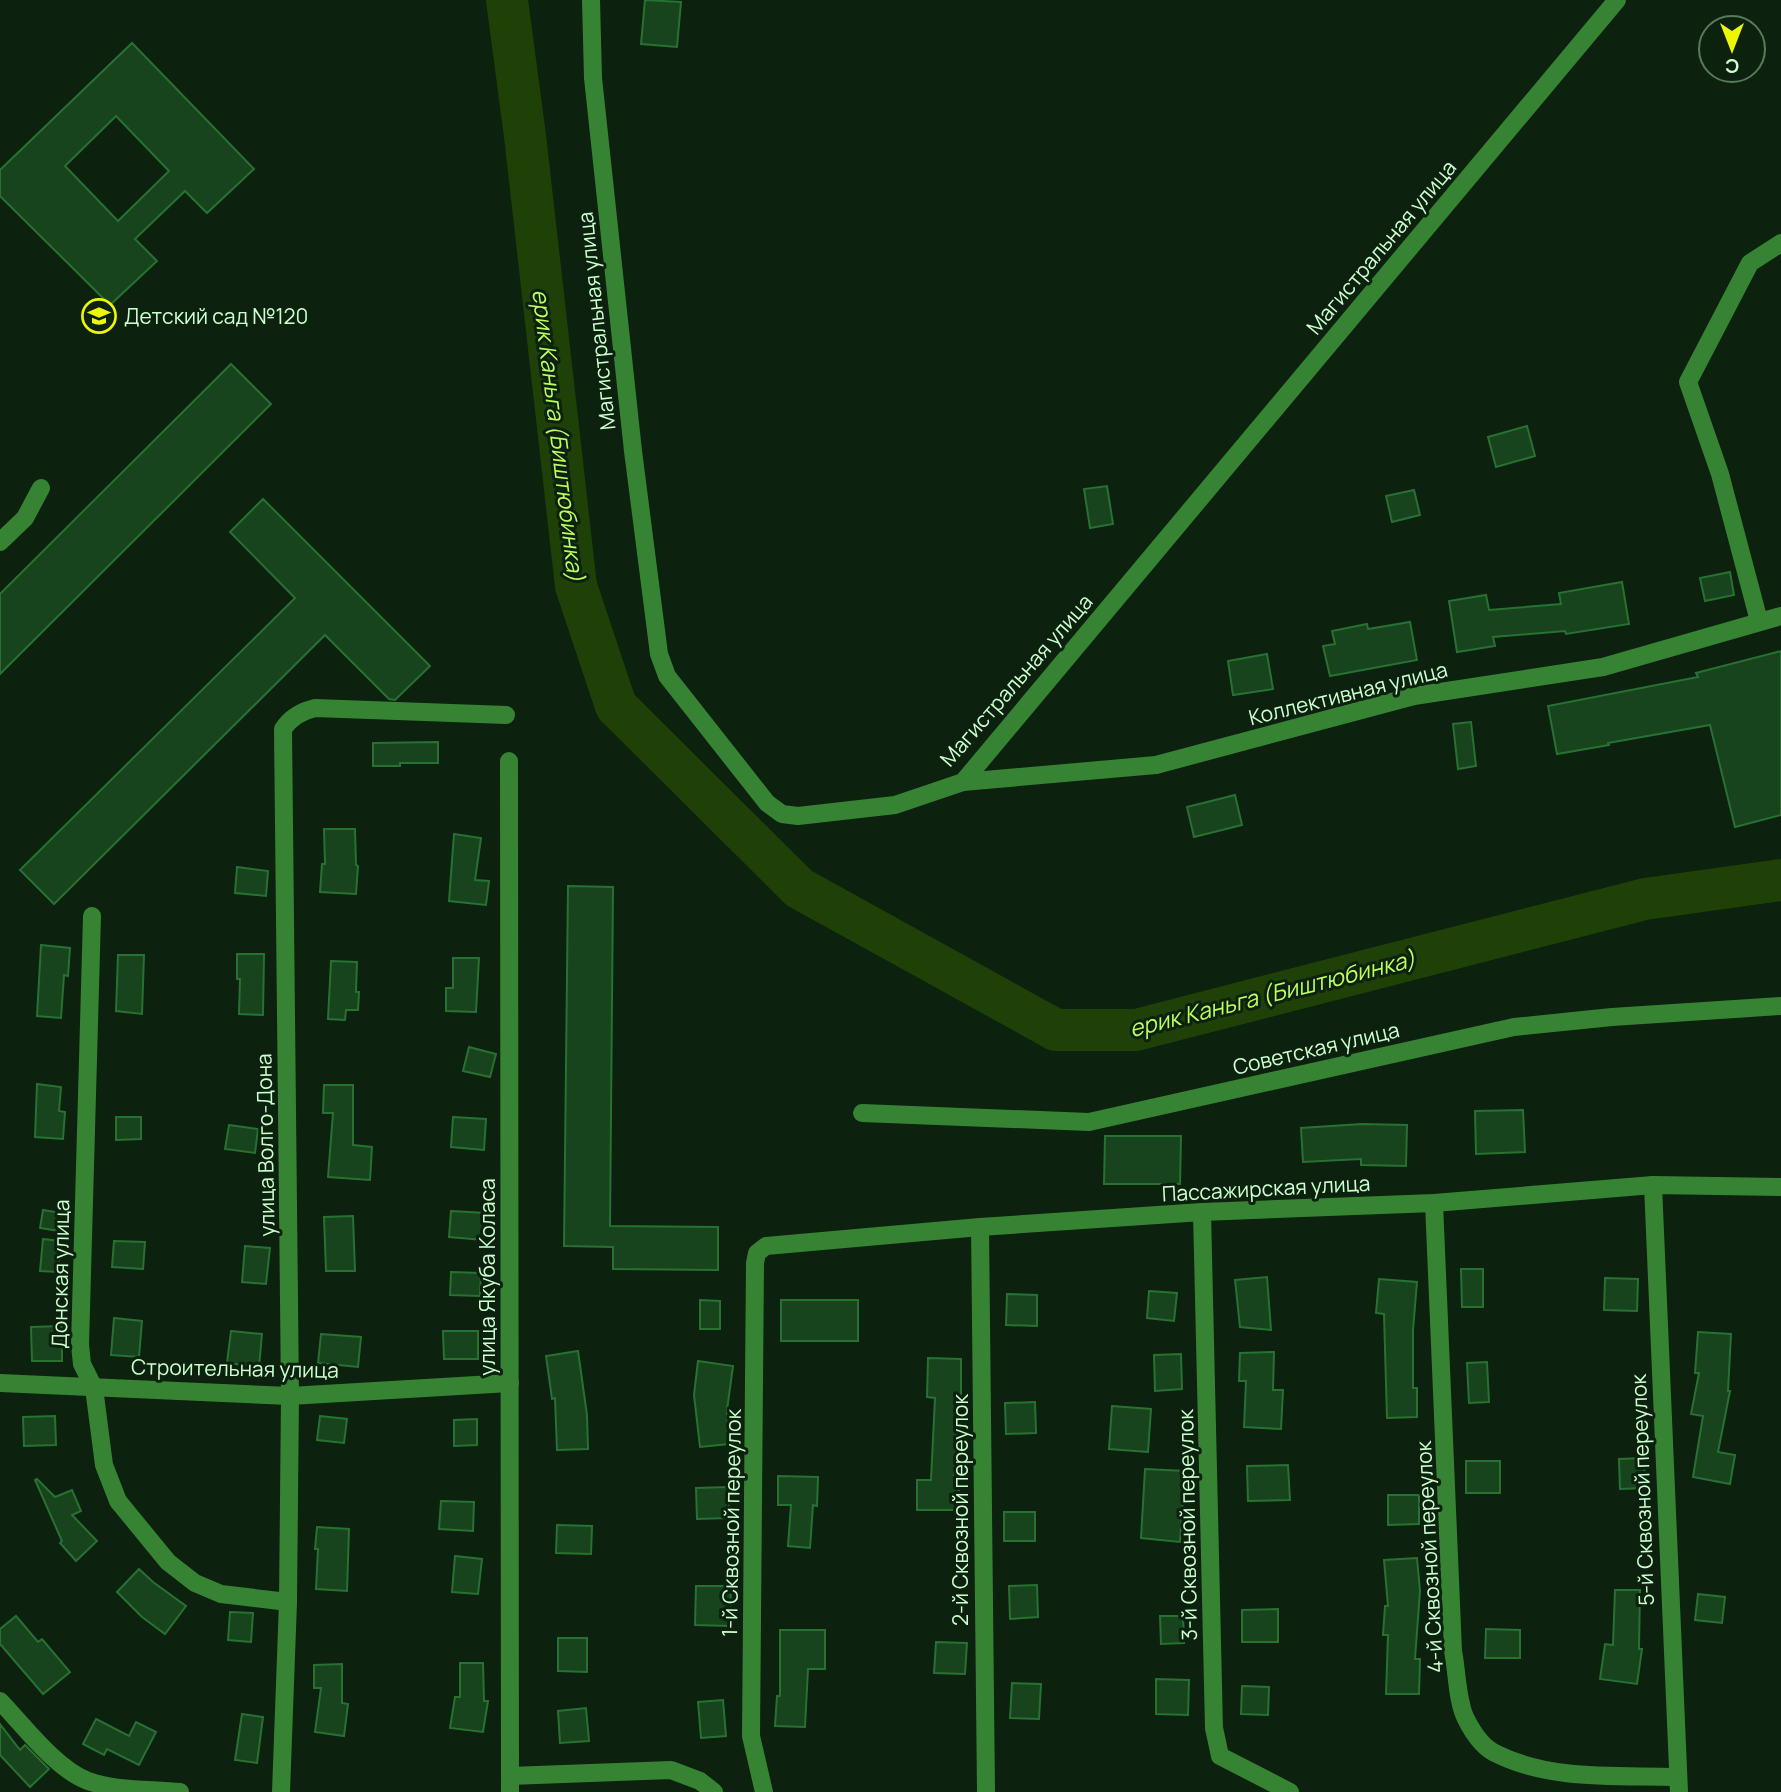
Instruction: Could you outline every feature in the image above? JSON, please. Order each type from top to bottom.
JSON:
[{"type":"street","name":"Магистральная улица","points":[[591,0],[593,78],[633,451],[662,665],[667,676],[767,803],[782,814],[798,816],[895,805],[963,782],[1617,0]]},
{"type":"street","points":[[1759,621],[1720,474],[1688,382],[1750,262],[1781,243]]},
{"type":"street","points":[[0,542],[25,517],[41,488]]},
{"type":"street","name":"Коллективная улица","points":[[963,782],[1156,765],[1415,696],[1603,667],[1781,616]]},
{"type":"street","name":"улица Волго-Дона","points":[[281,1792],[288,1602],[290,1396],[283,729],[297,715],[316,708],[506,715]]},
{"type":"street","name":"улица Якуба Коласа","points":[[509,761],[510,1784]]},
{"type":"street","name":"Донская улица","points":[[92,916],[80,1345],[82,1364],[94,1388],[104,1465],[118,1501],[168,1562],[195,1583],[221,1594],[288,1602]]},
{"type":"street","name":"Советская улица","points":[[862,1113],[1089,1122],[1514,1027],[1612,1017],[1781,1006]]},
{"type":"street","name":"Пассажирская улица","points":[[757,1253],[766,1246],[778,1244],[1202,1212],[1434,1203],[1653,1185],[1781,1187]]},
{"type":"street","name":"5-й Сквозной переулок","points":[[1653,1185],[1678,1785]]},
{"type":"street","name":"4-й Сквозной переулок","points":[[1434,1203],[1453,1651],[1464,1716],[1476,1737],[1495,1754],[1539,1769],[1678,1785]]},
{"type":"street","name":"3-й Сквозной переулок","points":[[1202,1212],[1214,1728],[1220,1756],[1290,1792]]},
{"type":"street","name":"2-й Сквозной переулок","points":[[980,1227],[986,1792]]},
{"type":"street","name":"1-й Сквозной переулок","points":[[757,1253],[751,1735],[764,1792]]},
{"type":"street","name":"Строительная улица","points":[[0,1383],[290,1396],[510,1383]]},
{"type":"street","points":[[0,1701],[63,1766],[87,1780],[180,1792]]},
{"type":"street","points":[[510,1784],[671,1770],[700,1781],[714,1792]]},
{"type":"building","points":[[645,0],[681,2],[677,47],[641,44]]},
{"type":"building","points":[[132,43],[254,169],[207,213],[185,191],[135,239],[157,261],[110,305],[0,196],[0,170]],"holes":[[[116,116],[169,171],[118,221],[65,166]]]},
{"type":"building","points":[[231,364],[271,404],[0,674],[0,594]]},
{"type":"building","points":[[1527,426],[1535,456],[1496,467],[1488,437]]},
{"type":"building","points":[[1107,486],[1113,524],[1090,528],[1084,489]]},
{"type":"building","points":[[1414,490],[1420,515],[1392,522],[1386,496]]},
{"type":"building","points":[[263,499],[430,666],[395,700],[389,699],[325,635],[54,904],[20,870],[295,598],[230,532]]},
{"type":"building","points":[[1730,572],[1734,595],[1705,601],[1700,578]]},
{"type":"building","points":[[1622,582],[1629,624],[1566,634],[1565,631],[1493,637],[1495,646],[1457,652],[1449,601],[1486,595],[1489,610],[1561,604],[1559,593]]},
{"type":"building","points":[[1410,622],[1417,660],[1330,676],[1323,646],[1335,644],[1332,631],[1367,624],[1368,629]]},
{"type":"building","points":[[1781,651],[1781,815],[1735,827],[1710,725],[1557,754],[1548,706],[1698,677],[1696,673]]},
{"type":"building","points":[[1267,654],[1273,689],[1233,695],[1228,661]]},
{"type":"building","points":[[1471,722],[1476,766],[1458,769],[1453,724]]},
{"type":"building","points":[[438,742],[438,763],[373,766],[373,743]]},
{"type":"building","points":[[1235,795],[1242,825],[1194,837],[1187,807]]},
{"type":"building","points":[[324,829],[355,829],[358,866],[356,894],[320,892],[322,864],[325,864]]},
{"type":"building","points":[[454,834],[481,838],[475,880],[489,881],[486,905],[449,901]]},
{"type":"building","points":[[237,867],[268,871],[266,896],[235,893]]},
{"type":"building","points":[[568,886],[613,887],[610,1226],[718,1227],[718,1270],[613,1269],[613,1247],[564,1246]]},
{"type":"building","points":[[41,945],[70,948],[68,976],[64,975],[61,1018],[37,1016]]},
{"type":"building","points":[[237,954],[264,954],[263,1015],[239,1014],[240,979],[237,979]]},
{"type":"building","points":[[118,955],[144,955],[142,1014],[116,1011]]},
{"type":"building","points":[[453,958],[479,958],[476,1012],[446,1011],[446,988],[453,988]]},
{"type":"building","points":[[331,961],[357,962],[358,1010],[346,1010],[345,1020],[328,1019]]},
{"type":"building","points":[[469,1047],[496,1054],[490,1077],[463,1071]]},
{"type":"building","points":[[37,1084],[61,1087],[59,1111],[65,1112],[63,1139],[35,1137]]},
{"type":"building","points":[[324,1085],[353,1085],[353,1145],[372,1147],[370,1180],[328,1177],[333,1113],[323,1113]]},
{"type":"building","points":[[1523,1110],[1525,1152],[1476,1154],[1475,1111]]},
{"type":"building","points":[[116,1117],[141,1117],[141,1139],[116,1140]]},
{"type":"building","points":[[453,1117],[486,1119],[484,1150],[451,1147]]},
{"type":"building","points":[[1362,1124],[1407,1125],[1406,1166],[1361,1165],[1361,1159],[1303,1162],[1301,1128]]},
{"type":"building","points":[[229,1125],[258,1129],[255,1153],[225,1149]]},
{"type":"building","points":[[1105,1136],[1181,1136],[1180,1184],[1104,1184]]},
{"type":"building","points":[[43,1210],[62,1213],[59,1231],[40,1228]]},
{"type":"building","points":[[451,1211],[485,1213],[483,1240],[449,1237]]},
{"type":"building","points":[[353,1216],[355,1271],[326,1271],[324,1217]]},
{"type":"building","points":[[43,1239],[61,1241],[58,1272],[40,1271]]},
{"type":"building","points":[[114,1241],[145,1242],[143,1269],[112,1267]]},
{"type":"building","points":[[245,1246],[270,1248],[266,1284],[242,1282]]},
{"type":"building","points":[[1461,1269],[1483,1269],[1483,1307],[1462,1307]]},
{"type":"building","points":[[451,1272],[481,1273],[480,1296],[450,1295]]},
{"type":"building","points":[[1267,1277],[1271,1330],[1240,1327],[1235,1280]]},
{"type":"building","points":[[1605,1278],[1638,1279],[1637,1311],[1604,1310]]},
{"type":"building","points":[[1379,1279],[1417,1282],[1413,1330],[1413,1388],[1417,1388],[1417,1417],[1387,1418],[1384,1314],[1376,1313]]},
{"type":"building","points":[[1149,1291],[1177,1293],[1174,1321],[1147,1318]]},
{"type":"building","points":[[1007,1294],[1037,1295],[1037,1326],[1006,1325]]},
{"type":"building","points":[[700,1300],[720,1301],[720,1329],[700,1329]]},
{"type":"building","points":[[781,1300],[858,1300],[858,1341],[781,1341]]},
{"type":"building","points":[[114,1318],[142,1321],[139,1357],[111,1355]]},
{"type":"building","points":[[62,1326],[62,1361],[32,1361],[31,1327]]},
{"type":"building","points":[[231,1331],[262,1334],[259,1367],[227,1363]]},
{"type":"building","points":[[443,1331],[478,1331],[478,1359],[444,1359]]},
{"type":"building","points":[[1698,1332],[1731,1334],[1730,1391],[1718,1452],[1735,1455],[1730,1484],[1693,1477],[1703,1416],[1691,1414],[1699,1373],[1695,1373]]},
{"type":"building","points":[[321,1334],[361,1337],[358,1367],[318,1363]]},
{"type":"building","points":[[578,1351],[587,1415],[588,1449],[557,1450],[555,1398],[552,1399],[546,1356]]},
{"type":"building","points":[[1274,1352],[1273,1390],[1283,1390],[1281,1429],[1244,1427],[1246,1381],[1239,1381],[1240,1353]]},
{"type":"building","points":[[1181,1354],[1182,1389],[1155,1391],[1154,1355]]},
{"type":"building","points":[[928,1358],[961,1359],[961,1398],[954,1479],[959,1479],[959,1510],[917,1510],[917,1480],[931,1480],[935,1398],[927,1397]]},
{"type":"building","points":[[698,1361],[733,1366],[727,1410],[729,1444],[700,1447],[694,1395]]},
{"type":"building","points":[[1487,1362],[1489,1402],[1469,1403],[1467,1363]]},
{"type":"building","points":[[1035,1402],[1036,1433],[1006,1434],[1005,1403]]},
{"type":"building","points":[[1112,1406],[1151,1409],[1148,1452],[1109,1449]]},
{"type":"building","points":[[55,1416],[56,1445],[24,1446],[23,1417]]},
{"type":"building","points":[[320,1416],[347,1419],[344,1443],[317,1440]]},
{"type":"building","points":[[477,1419],[477,1445],[454,1446],[454,1420]]},
{"type":"building","points":[[1644,1458],[1645,1488],[1620,1489],[1619,1459]]},
{"type":"building","points":[[1466,1461],[1500,1461],[1500,1493],[1466,1493]]},
{"type":"building","points":[[1288,1465],[1290,1500],[1248,1501],[1247,1466]]},
{"type":"building","points":[[1145,1469],[1185,1471],[1180,1542],[1141,1538]]},
{"type":"building","points":[[778,1476],[818,1477],[817,1506],[813,1505],[810,1548],[788,1546],[791,1505],[778,1505]]},
{"type":"building","points":[[35,1480],[55,1497],[72,1490],[81,1511],[72,1515],[97,1541],[76,1561],[60,1543],[62,1541]]},
{"type":"building","points":[[729,1487],[729,1518],[697,1519],[696,1488]]},
{"type":"building","points":[[1388,1495],[1419,1495],[1419,1524],[1388,1525]]},
{"type":"building","points":[[441,1501],[474,1502],[473,1531],[439,1529]]},
{"type":"building","points":[[1004,1512],[1035,1512],[1035,1541],[1004,1541]]},
{"type":"building","points":[[557,1525],[592,1526],[591,1554],[556,1553]]},
{"type":"building","points":[[317,1527],[349,1529],[347,1591],[316,1589]]},
{"type":"building","points":[[455,1556],[482,1559],[478,1594],[452,1592]]},
{"type":"building","points":[[1417,1558],[1420,1591],[1415,1659],[1420,1659],[1419,1694],[1386,1694],[1388,1635],[1383,1635],[1385,1606],[1388,1606],[1384,1560]]},
{"type":"building","points":[[139,1569],[186,1606],[165,1634],[142,1617],[117,1592]]},
{"type":"building","points":[[1037,1585],[1038,1617],[1010,1619],[1009,1586]]},
{"type":"building","points":[[696,1586],[731,1586],[730,1626],[695,1625]]},
{"type":"building","points":[[1615,1590],[1640,1590],[1639,1649],[1642,1649],[1637,1684],[1600,1679],[1605,1644],[1613,1645]]},
{"type":"building","points":[[1698,1594],[1725,1597],[1722,1623],[1695,1620]]},
{"type":"building","points":[[1278,1609],[1278,1642],[1242,1642],[1242,1610]]},
{"type":"building","points":[[230,1612],[253,1613],[251,1642],[228,1640]]},
{"type":"building","points":[[16,1616],[38,1642],[42,1639],[70,1672],[43,1694],[0,1644],[0,1629]]},
{"type":"building","points":[[1160,1616],[1183,1616],[1184,1643],[1161,1644]]},
{"type":"building","points":[[1486,1629],[1520,1630],[1520,1658],[1485,1658]]},
{"type":"building","points":[[780,1630],[825,1630],[825,1669],[808,1669],[805,1727],[775,1726],[777,1696],[780,1696]]},
{"type":"building","points":[[558,1638],[587,1638],[587,1672],[558,1671]]},
{"type":"building","points":[[936,1642],[967,1643],[965,1674],[934,1673]]},
{"type":"building","points":[[460,1663],[483,1663],[484,1701],[488,1701],[483,1732],[450,1728],[455,1697],[460,1697]]},
{"type":"building","points":[[342,1664],[342,1703],[348,1704],[344,1736],[315,1732],[321,1688],[314,1688],[314,1665]]},
{"type":"building","points":[[1156,1679],[1189,1680],[1188,1715],[1156,1714]]},
{"type":"building","points":[[1012,1683],[1041,1684],[1039,1719],[1010,1718]]},
{"type":"building","points":[[1242,1686],[1269,1687],[1268,1715],[1241,1714]]},
{"type":"building","points":[[723,1700],[726,1736],[701,1738],[698,1702]]},
{"type":"building","points":[[586,1708],[589,1741],[560,1743],[558,1711]]},
{"type":"building","points":[[242,1714],[263,1717],[257,1763],[235,1760]]},
{"type":"building","points":[[96,1719],[129,1736],[136,1722],[156,1732],[139,1765],[107,1749],[104,1755],[83,1744]]},
{"type":"building","points":[[0,1724],[20,1750],[25,1745],[49,1769],[30,1787],[0,1755]]},
{"type":"waterway","name":"ерик Каньга (Биштюбинка)","points":[[507,0],[576,586],[616,706],[799,888],[1056,1030],[1136,1030],[1645,899],[1781,880]]},
{"type":"place","name":"Детский сад №120","points":[[99,316]]}]
